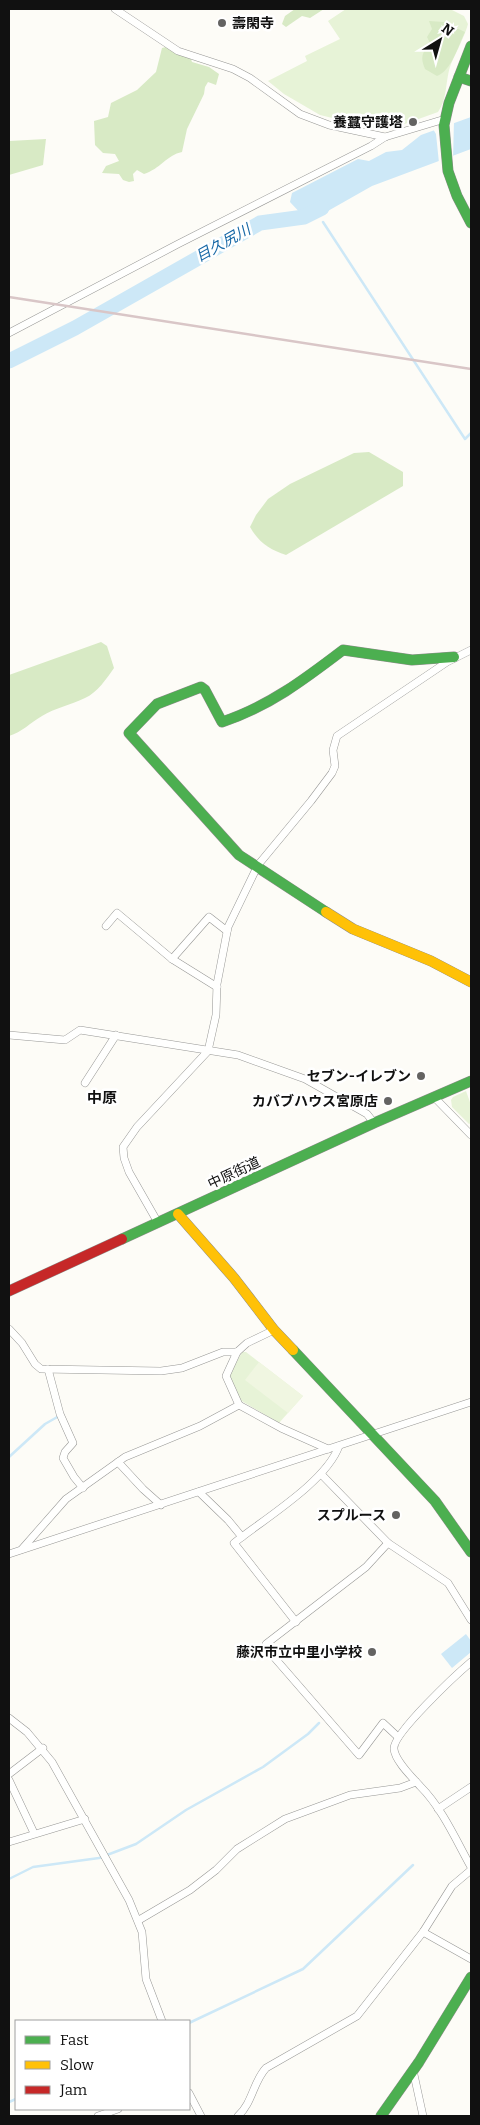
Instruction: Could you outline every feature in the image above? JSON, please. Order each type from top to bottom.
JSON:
[{"type":"street","points":[[115,9],[178,51],[233,69],[250,78],[300,114],[329,125],[384,137]]},
{"type":"street","points":[[471,46],[445,120],[446,162],[457,196],[471,223]]},
{"type":"street","points":[[459,78],[471,81]]},
{"type":"street","points":[[9,333],[178,244],[371,146],[384,137],[445,120]]},
{"type":"street","points":[[471,650],[440,660],[392,660],[343,650],[269,704],[245,715],[222,722],[205,690],[201,687],[157,704],[146,713],[129,733],[239,855],[258,865],[353,929],[430,961],[471,982]]},
{"type":"street","points":[[157,1222],[129,1172],[124,1158],[123,1147],[137,1128],[208,1051],[216,1015],[217,987],[227,931],[258,865],[332,773],[335,766],[333,750],[337,736],[454,657]]},
{"type":"street","points":[[106,926],[117,913],[172,959],[217,987]]},
{"type":"street","points":[[172,959],[209,917],[227,931]]},
{"type":"street","points":[[9,1035],[66,1040],[80,1030],[238,1055],[305,1079],[367,1114],[374,1123]]},
{"type":"street","points":[[85,1083],[116,1035]]},
{"type":"street","name":"中原街道","points":[[9,1291],[374,1123],[436,1098],[471,1081]]},
{"type":"street","points":[[436,1098],[471,1135]]},
{"type":"street","points":[[178,1214],[234,1278],[274,1330],[435,1501],[471,1552]]},
{"type":"street","points":[[9,1329],[22,1343],[35,1364],[41,1369],[161,1371],[182,1368],[223,1352],[237,1352]]},
{"type":"street","points":[[274,1330],[247,1343],[237,1352],[226,1376],[240,1405],[281,1428],[328,1449]]},
{"type":"street","points":[[48,1369],[60,1414],[73,1443],[65,1452],[64,1458],[69,1470],[83,1488]]},
{"type":"street","points":[[9,1554],[471,1402]]},
{"type":"street","points":[[21,1550],[66,1499],[118,1462],[144,1448],[200,1426],[240,1405]]},
{"type":"street","points":[[296,1622],[234,1543],[321,1474],[332,1462],[339,1446]]},
{"type":"street","points":[[118,1462],[143,1489],[161,1504]]},
{"type":"street","points":[[321,1474],[388,1543],[448,1583],[471,1620]]},
{"type":"street","points":[[199,1492],[242,1536]]},
{"type":"street","points":[[388,1543],[366,1567],[266,1644],[266,1648],[359,1755],[383,1723],[398,1737]]},
{"type":"street","points":[[238,2116],[249,2103],[257,2080],[266,2068],[275,2061],[357,2016],[423,1932],[452,1886],[471,1868],[438,1809],[394,1751],[394,1743],[411,1721],[471,1662]]},
{"type":"street","points":[[9,1718],[28,1732],[42,1748],[86,1819],[139,1920],[144,1944],[144,1972],[162,2020]]},
{"type":"street","points":[[9,1774],[42,1748]]},
{"type":"street","points":[[9,1780],[34,1833]]},
{"type":"street","points":[[139,1920],[190,1890],[216,1870],[237,1849],[285,1819],[350,1795],[400,1788],[416,1782]]},
{"type":"street","points":[[438,1809],[471,1786]]},
{"type":"street","points":[[9,1842],[86,1819]]},
{"type":"street","points":[[423,1932],[471,1959]]},
{"type":"street","points":[[380,2116],[413,2070],[471,1977]]},
{"type":"street","points":[[413,2070],[423,2116]]},
{"type":"street","points":[[190,2095],[202,2116]]},
{"type":"street","points":[[98,2116],[115,2110]]},
{"type":"green space","points":[[295,9],[324,9],[310,18],[302,16],[286,27],[282,24],[285,16]]},
{"type":"green space","points":[[346,9],[450,9],[464,16],[468,24],[451,64],[445,95],[438,112],[399,126],[384,129],[373,128],[320,115],[284,94],[268,81],[307,61],[305,56],[340,39],[328,21]]},
{"type":"green space","points":[[429,21],[444,22],[465,32],[451,63],[447,69],[437,76],[425,69],[422,58],[430,43],[427,37],[432,29]]},
{"type":"green space","points":[[170,46],[189,54],[192,62],[209,67],[219,74],[216,85],[208,82],[205,87],[204,94],[187,129],[182,152],[172,156],[150,172],[144,174],[137,170],[133,174],[134,181],[123,180],[119,174],[102,173],[106,166],[119,161],[115,154],[103,153],[95,145],[94,121],[108,117],[111,103],[137,90],[156,72],[162,48]]},
{"type":"green space","points":[[46,139],[43,165],[9,175],[9,141]]},
{"type":"green space","points":[[369,452],[403,472],[403,486],[286,555],[265,545],[253,533],[250,527],[268,499],[290,484],[354,453]]},
{"type":"green space","points":[[101,642],[107,646],[114,668],[98,689],[85,698],[47,713],[22,730],[9,736],[9,675]]},
{"type":"green space","points":[[466,1091],[471,1105],[471,1123],[469,1124],[452,1107],[451,1100],[453,1097]]},
{"type":"green space","points":[[242,1352],[246,1352],[303,1396],[279,1423],[240,1400],[229,1376]]},
{"type":"green space","points":[[259,1362],[303,1396],[288,1413],[245,1380]]},
{"type":"water","points":[[471,117],[471,149],[372,186],[312,220],[304,217],[290,202],[292,193],[358,159],[369,161],[386,152],[402,150],[421,135]]},
{"type":"water","points":[[466,1634],[471,1641],[471,1652],[452,1668],[441,1654]]},
{"type":"pier","points":[[454,121],[453,159],[439,163],[436,134],[433,129]]},
{"type":"waterway","name":"目久尻川","points":[[9,361],[75,328],[260,223],[304,217],[322,208]]},
{"type":"waterway","points":[[323,222],[465,439],[471,433]]},
{"type":"waterway","points":[[9,1457],[45,1424],[59,1416]]},
{"type":"waterway","points":[[9,1879],[33,1867],[99,1858],[136,1844],[186,1810],[263,1767],[308,1734],[319,1723]]},
{"type":"waterway","points":[[190,2023],[303,1969],[413,1865]]},
{"type":"waterway","points":[[9,2102],[15,2099]]},
{"type":"railway","points":[[9,297],[471,369]]},
{"type":"traffic: fast","points":[[471,46],[449,103],[444,125],[448,171],[457,196],[471,223]]},
{"type":"traffic: fast","points":[[459,77],[471,81]]},
{"type":"traffic: fast","points":[[326,912],[239,855],[129,733],[157,704],[201,687],[205,690],[222,722],[239,716],[286,691],[343,650],[412,660],[454,657]]},
{"type":"traffic: fast","points":[[122,1239],[374,1123],[471,1081]]},
{"type":"traffic: fast","points":[[293,1350],[435,1501],[471,1552]]},
{"type":"traffic: fast","points":[[381,2116],[419,2062],[471,1977]]},
{"type":"traffic: slow","points":[[326,912],[353,929],[431,961],[471,982]]},
{"type":"traffic: slow","points":[[178,1214],[234,1278],[274,1330],[293,1350]]},
{"type":"traffic: jam","points":[[9,1291],[122,1239]]},
{"type":"place","name":"壽閑寺","points":[[222,23]]},
{"type":"place","name":"養蠶守護塔","points":[[413,122]]},
{"type":"place","name":"セブン-イレブン","points":[[421,1076]]},
{"type":"place","name":"カバブハウス宮原店","points":[[388,1101]]},
{"type":"place","name":"スプルース","points":[[396,1515]]},
{"type":"place","name":"藤沢市立中里小学校","points":[[372,1652]]},
{"type":"district","name":"中原","points":[[102,1098]]}]
